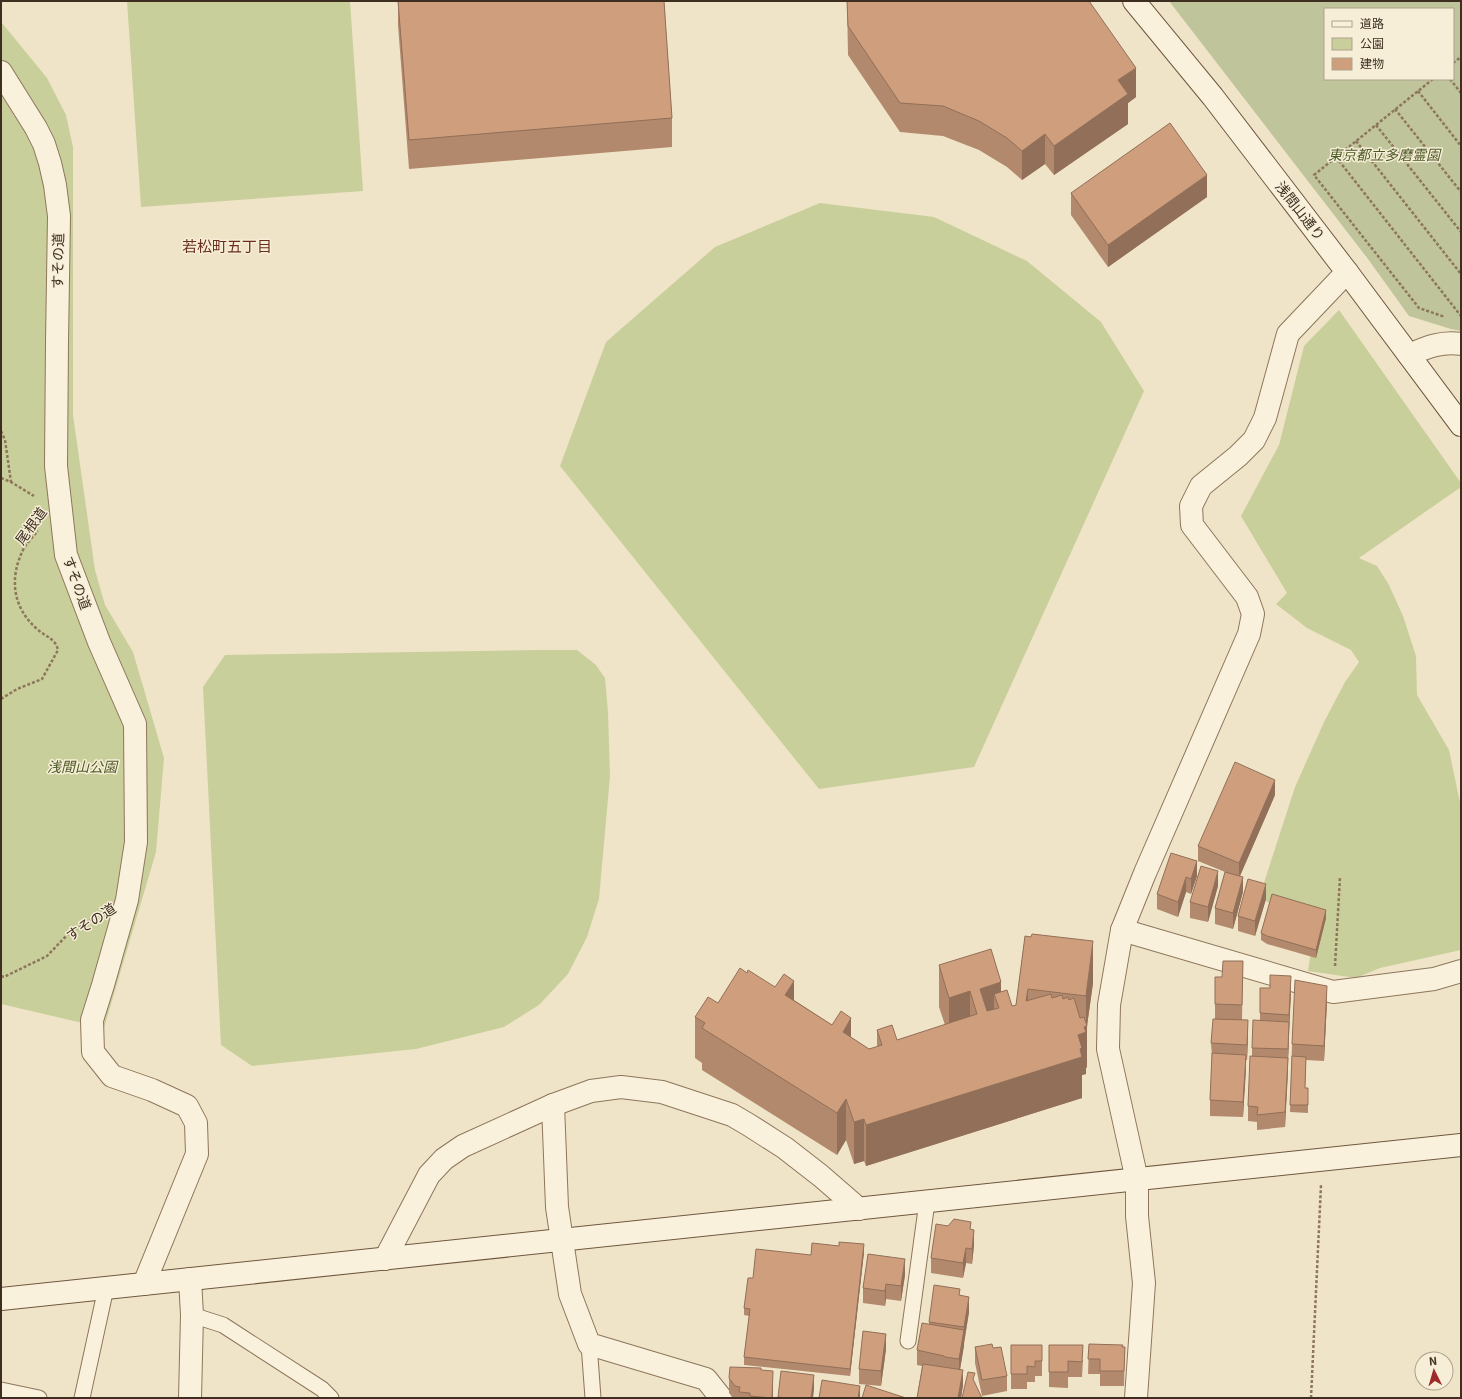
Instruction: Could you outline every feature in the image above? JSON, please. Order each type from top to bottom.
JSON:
[{"type":"street","name":"浅間山通り","points":[[1134,1],[1213,97],[1347,272],[1461,425]]},
{"type":"street","name":"すその道","points":[[1,72],[36,128],[44,144],[55,185],[59,216],[56,342],[56,466],[59,510],[66,555],[99,642],[136,724],[136,842],[127,900]]},
{"type":"street","points":[[1136,1398],[1144,1283],[1137,1216],[1137,1180],[1108,1049],[1108,1005],[1122,930],[1249,634],[1253,614],[1247,597],[1192,525],[1191,506],[1201,486],[1238,456],[1254,440],[1265,418],[1288,334],[1347,272]]},
{"type":"street","points":[[1409,354],[1429,346],[1449,342],[1461,344]]},
{"type":"street","points":[[127,900],[92,1020],[93,1052],[112,1076],[152,1090],[187,1106],[196,1124],[197,1154],[144,1284]]},
{"type":"street","points":[[1122,930],[1333,992],[1434,979],[1461,972]]},
{"type":"street","points":[[385,1259],[429,1175],[444,1158],[462,1146],[553,1105],[591,1091],[621,1087],[662,1092],[732,1115],[784,1148],[821,1176],[859,1209]]},
{"type":"street","points":[[553,1105],[557,1207],[570,1294],[589,1344],[706,1379],[721,1398]]},
{"type":"street","points":[[1,1299],[1461,1145]]},
{"type":"street","points":[[190,1280],[192,1315],[190,1398]]},
{"type":"lane","points":[[908,1341],[927,1202]]},
{"type":"lane","points":[[82,1398],[106,1288]]},
{"type":"lane","points":[[192,1315],[223,1325],[322,1389],[331,1398]]},
{"type":"lane","points":[[589,1344],[593,1398]]},
{"type":"lane","points":[[1,1390],[39,1398]]},
{"type":"path","points":[[1432,80],[1314,175],[1419,308],[1448,318]]},
{"type":"path","points":[[1451,80],[1461,93]]},
{"type":"path","points":[[1418,91],[1461,146]]},
{"type":"path","points":[[1395,109],[1461,192]]},
{"type":"path","points":[[1376,125],[1461,232]]},
{"type":"path","points":[[1356,141],[1461,274]]},
{"type":"path","points":[[1336,157],[1461,316]]},
{"type":"path","points":[[1,431],[5,440],[11,482]]},
{"type":"path","points":[[1,478],[11,482],[59,510]]},
{"type":"path","name":"尾根道","points":[[1,699],[16,690],[42,679],[58,650],[56,642],[37,629],[20,610],[14,587],[17,569],[24,548],[59,510]]},
{"type":"path","points":[[1333,992],[1340,877]]},
{"type":"path","name":"すその道","points":[[1,976],[4,977],[47,956],[70,932],[127,900]]},
{"type":"path","points":[[1311,1398],[1323,1160]]},
{"type":"green space","points":[[127,1],[350,1],[363,191],[141,207]]},
{"type":"green space","name":"東京都立多磨霊園","points":[[1169,1],[1461,1],[1461,331],[1409,316],[1368,259]]},
{"type":"green space","name":"浅間山公園","points":[[1,18],[2,23],[47,78],[66,115],[73,147],[73,415],[95,570],[105,605],[133,652],[164,758],[156,852],[104,1028],[1,1004]]},
{"type":"green space","points":[[820,203],[934,217],[1027,261],[1101,322],[1144,391],[974,767],[819,789],[560,466],[606,342],[715,247]]},
{"type":"green space","points":[[1339,310],[1461,483],[1461,487],[1359,558],[1377,566],[1389,585],[1403,616],[1416,656],[1417,695],[1449,750],[1461,807],[1461,950],[1380,968],[1356,978],[1308,971],[1315,924],[1259,898],[1295,787],[1324,722],[1345,682],[1359,662],[1351,650],[1307,628],[1276,604],[1287,593],[1241,516],[1279,445],[1304,346]]},
{"type":"green space","points":[[577,650],[596,665],[605,678],[608,712],[610,776],[599,899],[587,937],[568,974],[539,1005],[504,1027],[416,1049],[252,1066],[221,1045],[203,687],[225,655]]},
{"type":"building","points":[[398,1],[664,1],[672,118],[409,140]]},
{"type":"building","points":[[847,1],[1089,1],[1136,68],[1118,80],[1128,94],[1054,146],[1045,134],[1022,151],[1007,138],[979,121],[943,106],[900,103],[848,26]]},
{"type":"building","points":[[1170,123],[1207,175],[1108,245],[1071,193]]},
{"type":"building","points":[[1235,762],[1275,780],[1239,863],[1198,846]]},
{"type":"building","points":[[1171,853],[1197,861],[1191,879],[1186,877],[1178,902],[1157,894]]},
{"type":"building","points":[[1201,866],[1218,871],[1208,907],[1190,902]]},
{"type":"building","points":[[1225,872],[1243,877],[1233,913],[1215,908]]},
{"type":"building","points":[[1248,879],[1266,884],[1255,921],[1238,916]]},
{"type":"building","points":[[1272,894],[1326,910],[1316,950],[1261,933]]},
{"type":"building","points":[[1032,934],[1093,941],[1086,996],[1028,989],[1026,1001],[1051,994],[1052,998],[1062,995],[1063,999],[1068,997],[1069,1000],[1074,998],[1080,1018],[1084,1017],[1087,1026],[1084,1027],[1086,1032],[1078,1035],[1082,1048],[1080,1049],[1082,1057],[866,1125],[864,1119],[854,1122],[846,1099],[837,1113],[702,1028],[705,1023],[695,1017],[708,997],[718,1003],[740,968],[747,973],[748,970],[775,987],[784,974],[794,981],[785,995],[832,1025],[841,1011],[851,1018],[843,1032],[869,1049],[882,1045],[877,1030],[892,1025],[897,1040],[977,1014],[970,991],[949,998],[939,965],[991,949],[1001,982],[980,989],[987,1011],[999,1008],[994,994],[1007,990],[1012,1006],[1016,1005],[1025,936],[1031,937]]},
{"type":"building","points":[[1223,961],[1243,961],[1242,1005],[1215,1004],[1215,977],[1222,977]]},
{"type":"building","points":[[1270,975],[1291,976],[1289,1015],[1260,1013],[1260,988],[1270,988]]},
{"type":"building","points":[[1295,980],[1327,986],[1324,1046],[1292,1044]]},
{"type":"building","points":[[1213,1019],[1248,1020],[1247,1045],[1211,1043]]},
{"type":"building","points":[[1253,1020],[1289,1022],[1288,1049],[1252,1048]]},
{"type":"building","points":[[1212,1053],[1246,1055],[1243,1102],[1210,1100]]},
{"type":"building","points":[[1250,1056],[1288,1058],[1285,1112],[1257,1115],[1258,1107],[1248,1106]]},
{"type":"building","points":[[1292,1056],[1306,1057],[1305,1088],[1308,1088],[1308,1105],[1290,1105]]},
{"type":"building","points":[[954,1219],[971,1222],[970,1229],[974,1230],[972,1249],[966,1248],[963,1263],[931,1258],[936,1224],[948,1226]]},
{"type":"building","points":[[839,1242],[864,1244],[850,1369],[744,1357],[750,1309],[744,1308],[748,1278],[753,1278],[756,1249],[811,1255],[812,1243],[839,1246]]},
{"type":"building","points":[[868,1254],[905,1259],[901,1286],[886,1284],[885,1291],[863,1288]]},
{"type":"building","points":[[934,1285],[960,1289],[959,1295],[969,1297],[964,1327],[929,1322]]},
{"type":"building","points":[[922,1323],[964,1330],[959,1359],[917,1350]]},
{"type":"building","points":[[863,1331],[886,1334],[881,1371],[859,1369]]},
{"type":"building","points":[[992,1344],[993,1348],[1001,1347],[1007,1376],[982,1380],[975,1347]]},
{"type":"building","points":[[1089,1344],[1123,1345],[1122,1347],[1125,1347],[1124,1371],[1100,1371],[1100,1359],[1088,1359]]},
{"type":"building","points":[[1011,1345],[1042,1345],[1042,1361],[1035,1361],[1035,1367],[1027,1366],[1027,1374],[1011,1374]]},
{"type":"building","points":[[1049,1345],[1083,1345],[1082,1362],[1068,1361],[1068,1372],[1049,1372]]},
{"type":"building","points":[[923,1364],[963,1370],[958,1398],[917,1398]]},
{"type":"building","points":[[730,1367],[761,1368],[761,1370],[773,1371],[772,1398],[750,1396],[750,1393],[739,1392],[740,1387],[735,1386],[729,1378]]},
{"type":"building","points":[[781,1371],[814,1375],[811,1398],[778,1397]]},
{"type":"building","points":[[968,1372],[975,1373],[973,1379],[982,1398],[962,1398]]},
{"type":"building","points":[[822,1380],[860,1386],[858,1398],[819,1398]]},
{"type":"building","points":[[866,1385],[906,1398],[862,1398]]},
{"type":"district","name":"若松町五丁目","points":[[227,247]]}]
